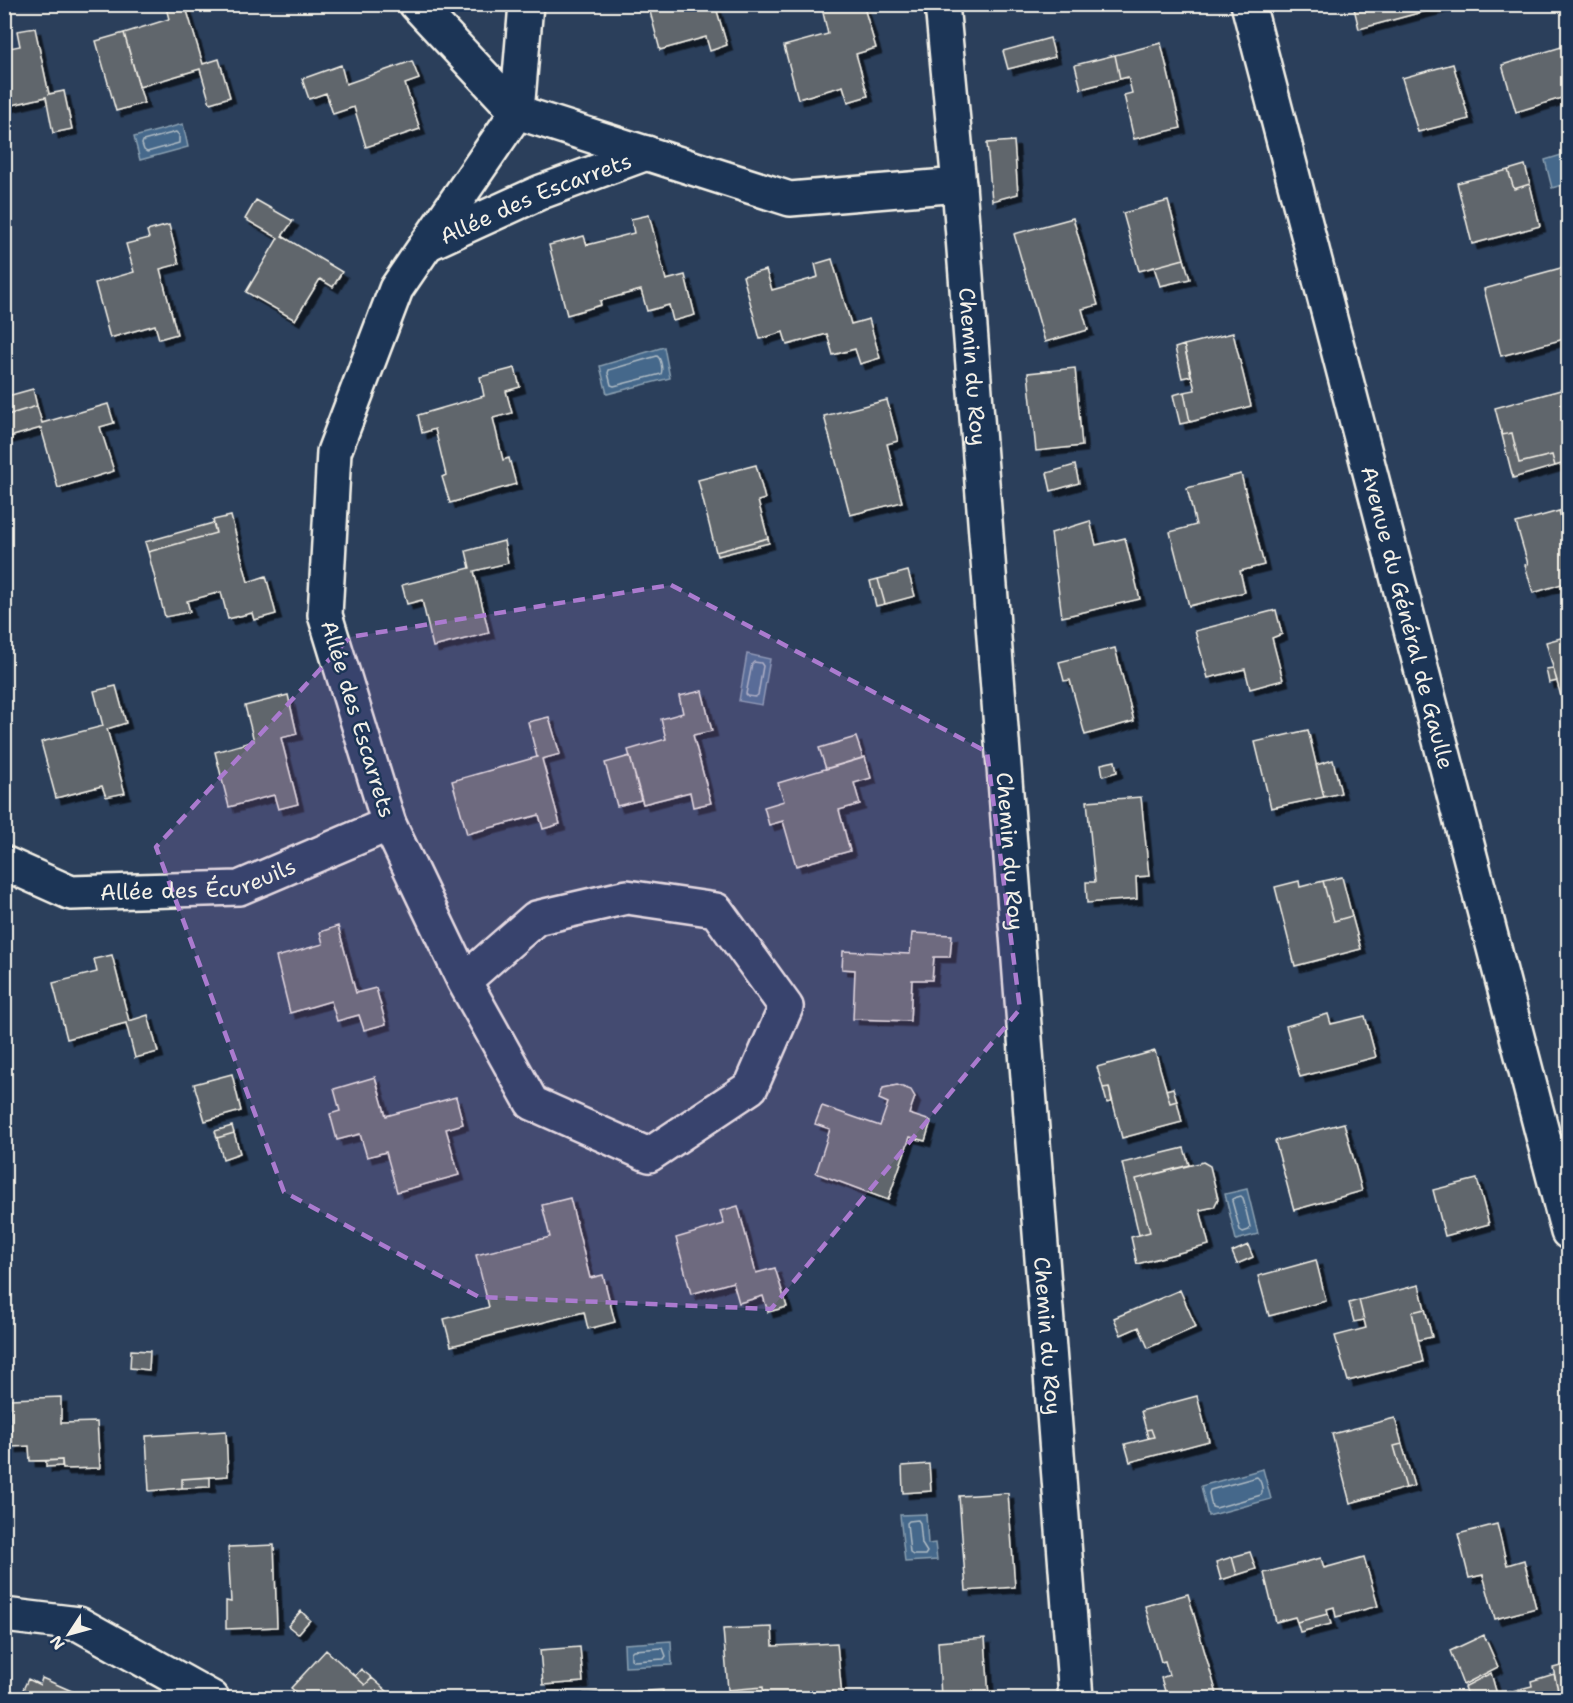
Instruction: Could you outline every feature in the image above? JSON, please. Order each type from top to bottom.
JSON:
[{"type":"street","points":[[416,4],[517,112]]},
{"type":"street","points":[[517,112],[526,4]]},
{"type":"street","name":"Chemin du Roy","points":[[942,4],[959,185],[1076,1698]]},
{"type":"street","name":"Avenue du Général de Gaulle","points":[[1248,4],[1569,1232]]},
{"type":"street","name":"Allée des Escarrets","points":[[464,981],[536,918],[627,897],[716,910],[786,1007],[750,1087],[649,1155],[532,1103],[464,981],[389,825],[325,615],[334,452],[396,289],[517,112],[790,199],[959,185]]},
{"type":"street","name":"Allée des Escarrets","points":[[426,245],[541,192],[647,153]]},
{"type":"street","name":"Allée des Écureuils","points":[[4,863],[71,893],[239,888],[389,825]]},
{"type":"street","points":[[4,1615],[79,1624],[212,1698]]},
{"type":"highlighted area","points":[[671,585],[987,752],[1020,1009],[771,1309],[479,1297],[284,1192],[156,847],[350,637]]},
{"type":"water","points":[[183,124],[188,147],[140,160],[134,137]]},
{"type":"water","points":[[1568,153],[1568,183],[1552,188],[1545,160]]},
{"type":"water","points":[[664,347],[670,378],[607,394],[600,366]]},
{"type":"water","points":[[747,654],[770,659],[762,705],[739,701]]},
{"type":"water","points":[[1247,1189],[1258,1234],[1236,1240],[1225,1194]]},
{"type":"water","points":[[1263,1469],[1271,1499],[1208,1516],[1201,1486]]},
{"type":"water","points":[[926,1514],[928,1544],[935,1543],[937,1560],[905,1562],[900,1515]]},
{"type":"water","points":[[671,1641],[672,1665],[625,1667],[624,1644]]},
{"type":"building","points":[[165,4],[185,4],[203,64],[219,59],[230,97],[210,103],[200,69],[139,87],[124,33],[169,19]]},
{"type":"building","points":[[648,4],[715,4],[727,45],[710,51],[706,37],[660,50]]},
{"type":"building","points":[[821,4],[863,4],[876,48],[856,54],[868,96],[848,102],[843,86],[798,99],[784,46],[828,34]]},
{"type":"building","points":[[1353,4],[1452,4],[1359,29]]},
{"type":"building","points":[[35,28],[49,94],[64,91],[72,129],[53,133],[46,97],[4,107],[4,49],[20,46],[17,31]]},
{"type":"building","points":[[124,33],[144,103],[116,111],[96,41]]},
{"type":"building","points":[[1050,38],[1055,57],[1008,69],[1003,51]]},
{"type":"building","points":[[1161,43],[1181,128],[1134,139],[1124,95],[1132,93],[1128,77],[1120,79],[1115,55]]},
{"type":"building","points":[[1568,45],[1568,96],[1516,112],[1502,65]]},
{"type":"building","points":[[1115,55],[1120,79],[1081,89],[1075,65]]},
{"type":"building","points":[[412,61],[419,79],[405,84],[420,129],[366,147],[354,107],[333,114],[326,93],[309,99],[302,79],[341,65],[346,84]]},
{"type":"building","points":[[1453,64],[1469,119],[1418,132],[1402,78]]},
{"type":"building","points":[[1014,141],[1018,194],[992,201],[987,143]]},
{"type":"building","points":[[1525,165],[1530,184],[1514,189],[1508,170]]},
{"type":"building","points":[[1508,170],[1514,189],[1530,184],[1540,226],[1472,244],[1457,183]]},
{"type":"building","points":[[256,200],[293,221],[282,236],[342,272],[333,287],[320,279],[295,320],[246,292],[278,238],[245,219]]},
{"type":"building","points":[[1168,201],[1184,259],[1139,271],[1123,213]]},
{"type":"building","points":[[649,215],[666,280],[685,275],[695,315],[673,321],[669,305],[647,311],[641,290],[600,301],[601,305],[567,315],[549,245],[584,236],[587,245],[634,233],[631,219]]},
{"type":"building","points":[[1073,218],[1098,305],[1082,309],[1088,330],[1045,342],[1014,234]]},
{"type":"building","points":[[169,225],[179,264],[160,269],[177,334],[159,339],[155,325],[110,338],[95,283],[134,272],[126,244],[149,238],[147,231]]},
{"type":"building","points":[[832,259],[851,324],[869,319],[880,358],[860,364],[855,349],[833,355],[827,334],[787,345],[783,332],[760,339],[743,276],[766,270],[772,290],[818,277],[815,264]]},
{"type":"building","points":[[1184,259],[1190,279],[1160,286],[1154,267]]},
{"type":"building","points":[[1568,266],[1568,310],[1565,311],[1568,338],[1501,356],[1484,289]]},
{"type":"building","points":[[1233,333],[1251,406],[1190,422],[1184,392],[1195,390],[1184,345]]},
{"type":"building","points":[[1184,345],[1191,376],[1182,378],[1175,348]]},
{"type":"building","points":[[515,368],[520,387],[506,391],[512,413],[493,418],[503,460],[509,458],[516,484],[450,503],[442,477],[446,475],[435,429],[422,433],[418,415],[484,396],[480,377]]},
{"type":"building","points":[[1075,368],[1082,446],[1036,451],[1028,373]]},
{"type":"building","points":[[1568,388],[1568,462],[1555,466],[1552,455],[1519,463],[1512,433],[1502,435],[1495,408]]},
{"type":"building","points":[[33,389],[37,406],[4,416],[4,397]]},
{"type":"building","points":[[1184,392],[1190,422],[1180,424],[1173,395]]},
{"type":"building","points":[[887,400],[898,441],[887,444],[902,502],[850,515],[824,416]]},
{"type":"building","points":[[108,404],[114,423],[100,427],[114,471],[58,488],[41,428],[6,438],[4,416],[37,406],[42,423]]},
{"type":"building","points":[[1512,433],[1519,463],[1552,455],[1555,466],[1513,478],[1502,435]]},
{"type":"building","points":[[756,465],[765,499],[758,501],[768,538],[716,552],[698,480]]},
{"type":"building","points":[[1075,465],[1079,483],[1051,491],[1047,473]]},
{"type":"building","points":[[1241,474],[1264,565],[1240,571],[1245,592],[1189,606],[1170,532],[1196,525],[1187,488]]},
{"type":"building","points":[[1568,508],[1568,544],[1559,511]]},
{"type":"building","points":[[1559,511],[1568,544],[1568,582],[1533,593],[1525,565],[1528,564],[1516,523]]},
{"type":"building","points":[[231,516],[248,582],[266,576],[276,614],[254,620],[252,613],[228,619],[221,592],[187,601],[190,612],[165,617],[148,552],[216,533],[213,520]]},
{"type":"building","points":[[1090,521],[1096,545],[1125,538],[1140,599],[1062,617],[1051,533]]},
{"type":"building","points":[[213,523],[216,533],[148,552],[145,542]]},
{"type":"building","points":[[768,538],[769,543],[717,556],[716,552]]},
{"type":"building","points":[[504,541],[508,563],[474,571],[489,633],[433,647],[422,600],[407,604],[402,585],[470,568],[466,551]]},
{"type":"building","points":[[908,571],[915,596],[885,604],[878,579]]},
{"type":"building","points":[[878,579],[885,604],[876,606],[870,581]]},
{"type":"building","points":[[1276,610],[1282,634],[1272,638],[1283,680],[1250,689],[1245,669],[1208,678],[1195,631]]},
{"type":"building","points":[[1568,636],[1568,698],[1562,700],[1546,642]]},
{"type":"building","points":[[1115,648],[1134,721],[1085,735],[1070,680],[1064,681],[1059,662]]},
{"type":"building","points":[[1553,668],[1557,681],[1549,683],[1546,669]]},
{"type":"building","points":[[116,686],[126,723],[107,729],[125,793],[106,797],[102,786],[56,798],[41,742],[103,726],[94,691]]},
{"type":"building","points":[[702,691],[712,731],[693,735],[711,803],[693,807],[690,792],[643,804],[628,750],[666,739],[661,719],[683,713],[679,696]]},
{"type":"building","points":[[288,695],[297,734],[281,738],[298,804],[278,809],[274,795],[229,807],[215,752],[254,741],[245,706]]},
{"type":"building","points":[[549,717],[560,754],[542,759],[560,824],[543,829],[539,815],[467,834],[452,781],[537,757],[528,722]]},
{"type":"building","points":[[1308,730],[1324,797],[1271,808],[1255,742]]},
{"type":"building","points":[[856,737],[863,758],[826,769],[819,748]]},
{"type":"building","points":[[630,756],[641,800],[617,806],[605,763]]},
{"type":"building","points":[[865,757],[871,778],[854,783],[860,804],[839,810],[850,851],[796,866],[783,821],[769,825],[764,807],[784,801],[778,783]]},
{"type":"building","points":[[1333,760],[1341,793],[1324,797],[1316,765]]},
{"type":"building","points":[[1115,761],[1117,772],[1103,776],[1101,764]]},
{"type":"building","points":[[1141,797],[1149,876],[1136,877],[1137,899],[1087,903],[1086,882],[1095,882],[1087,801]]},
{"type":"building","points":[[1342,877],[1352,916],[1334,921],[1323,881]]},
{"type":"building","points":[[1299,881],[1300,887],[1323,881],[1334,921],[1352,916],[1361,949],[1295,966],[1275,887]]},
{"type":"building","points":[[338,926],[356,993],[376,988],[386,1024],[364,1030],[359,1015],[337,1021],[331,1001],[290,1013],[276,957],[323,944],[320,932]]},
{"type":"building","points":[[912,933],[952,935],[950,957],[934,957],[932,980],[912,980],[910,1021],[853,1019],[855,970],[842,969],[843,951],[910,954]]},
{"type":"building","points":[[112,955],[129,1021],[148,1015],[158,1052],[135,1058],[126,1023],[67,1039],[53,983],[97,972],[94,959]]},
{"type":"building","points":[[1328,1014],[1331,1024],[1365,1016],[1376,1057],[1300,1077],[1286,1026]]},
{"type":"building","points":[[1155,1051],[1170,1103],[1177,1101],[1182,1122],[1122,1138],[1109,1087],[1103,1088],[1097,1067]]},
{"type":"building","points":[[232,1074],[241,1111],[205,1121],[194,1084]]},
{"type":"building","points":[[375,1077],[386,1116],[456,1097],[463,1124],[446,1129],[459,1175],[397,1192],[386,1152],[367,1157],[360,1134],[337,1140],[330,1114],[340,1111],[334,1089]]},
{"type":"building","points":[[897,1085],[911,1090],[915,1097],[909,1114],[931,1121],[925,1141],[910,1137],[888,1200],[816,1173],[830,1129],[815,1124],[822,1106],[880,1126],[888,1103],[879,1099],[883,1088]]},
{"type":"building","points":[[1109,1087],[1112,1102],[1107,1103],[1103,1088]]},
{"type":"building","points":[[1173,1088],[1177,1101],[1170,1103],[1166,1090]]},
{"type":"building","points":[[1344,1123],[1362,1191],[1294,1210],[1275,1141]]},
{"type":"building","points":[[232,1126],[234,1133],[217,1138],[215,1131]]},
{"type":"building","points":[[234,1133],[240,1153],[223,1159],[217,1138]]},
{"type":"building","points":[[1184,1148],[1189,1165],[1136,1179],[1150,1232],[1139,1235],[1122,1163]]},
{"type":"building","points":[[1203,1162],[1210,1166],[1218,1199],[1214,1207],[1200,1210],[1209,1245],[1137,1264],[1131,1237],[1150,1232],[1136,1179]]},
{"type":"building","points":[[1477,1179],[1489,1224],[1445,1236],[1433,1190]]},
{"type":"building","points":[[570,1198],[590,1278],[603,1275],[615,1322],[588,1329],[584,1312],[451,1346],[444,1319],[489,1307],[476,1255],[550,1237],[542,1205]]},
{"type":"building","points":[[738,1206],[756,1273],[775,1268],[787,1307],[768,1312],[763,1296],[739,1303],[733,1282],[691,1294],[676,1238],[724,1224],[720,1211]]},
{"type":"building","points":[[1248,1245],[1253,1257],[1237,1264],[1232,1252]]},
{"type":"building","points":[[1316,1260],[1326,1301],[1269,1316],[1258,1276]]},
{"type":"building","points":[[1419,1285],[1425,1309],[1412,1312],[1423,1362],[1348,1381],[1335,1336],[1366,1328],[1359,1300]]},
{"type":"building","points":[[1180,1290],[1196,1327],[1148,1348],[1139,1327],[1121,1335],[1114,1318]]},
{"type":"building","points":[[1359,1300],[1364,1320],[1354,1322],[1349,1303]]},
{"type":"building","points":[[1425,1309],[1432,1337],[1418,1340],[1412,1312]]},
{"type":"building","points":[[131,1350],[150,1351],[149,1370],[130,1368]]},
{"type":"building","points":[[1197,1396],[1209,1441],[1130,1462],[1125,1444],[1154,1437],[1151,1429],[1146,1430],[1141,1411]]},
{"type":"building","points":[[61,1397],[61,1423],[97,1422],[100,1468],[63,1469],[62,1460],[30,1461],[29,1446],[12,1447],[10,1399]]},
{"type":"building","points":[[1395,1418],[1402,1444],[1394,1446],[1406,1488],[1350,1503],[1332,1434]]},
{"type":"building","points":[[1151,1429],[1154,1437],[1148,1438],[1146,1430]]},
{"type":"building","points":[[226,1431],[228,1476],[182,1479],[182,1488],[149,1491],[146,1436]]},
{"type":"building","points":[[1402,1444],[1414,1486],[1406,1488],[1394,1446]]},
{"type":"building","points":[[62,1460],[62,1466],[46,1467],[46,1461]]},
{"type":"building","points":[[929,1464],[931,1491],[903,1493],[902,1466]]},
{"type":"building","points":[[210,1477],[210,1487],[182,1488],[182,1479]]},
{"type":"building","points":[[1008,1493],[1015,1587],[966,1591],[959,1496]]},
{"type":"building","points":[[1497,1524],[1507,1565],[1524,1560],[1536,1608],[1495,1619],[1483,1575],[1469,1578],[1458,1534]]},
{"type":"building","points":[[274,1545],[277,1627],[226,1629],[226,1601],[231,1602],[228,1547]]},
{"type":"building","points":[[1250,1552],[1256,1569],[1237,1575],[1232,1557]]},
{"type":"building","points":[[1232,1557],[1237,1575],[1221,1580],[1216,1562]]},
{"type":"building","points":[[1364,1557],[1378,1606],[1336,1617],[1334,1607],[1327,1609],[1328,1614],[1297,1622],[1295,1617],[1276,1622],[1264,1573],[1321,1558],[1324,1568]]},
{"type":"building","points":[[1188,1594],[1218,1698],[1167,1698],[1161,1678],[1169,1675],[1165,1661],[1161,1662],[1145,1606]]},
{"type":"building","points":[[301,1611],[310,1620],[298,1634],[288,1626]]},
{"type":"building","points":[[1328,1614],[1331,1624],[1300,1632],[1297,1622]]},
{"type":"building","points":[[772,1627],[773,1646],[837,1643],[842,1697],[764,1698],[763,1687],[728,1690],[723,1629]]},
{"type":"building","points":[[1484,1635],[1498,1667],[1463,1685],[1450,1651]]},
{"type":"building","points":[[985,1638],[989,1698],[941,1698],[938,1642]]},
{"type":"building","points":[[580,1647],[583,1682],[543,1685],[540,1650]]},
{"type":"building","points":[[326,1650],[365,1685],[372,1678],[388,1692],[383,1698],[303,1698],[291,1688]]},
{"type":"building","points":[[1568,1664],[1568,1698],[1560,1698],[1553,1668]]},
{"type":"building","points":[[361,1669],[372,1678],[365,1685],[355,1676]]},
{"type":"building","points":[[1491,1673],[1498,1698],[1468,1698],[1464,1687]]},
{"type":"building","points":[[1554,1674],[1560,1698],[1500,1698],[1499,1694],[1532,1686],[1531,1681]]},
{"type":"building","points":[[42,1678],[74,1692],[72,1698],[19,1698],[28,1679],[40,1685]]},
{"type":"building","points":[[763,1687],[764,1698],[729,1698],[728,1690]]},
{"type":"building","points":[[663,1690],[663,1698],[631,1698],[630,1692]]},
{"type":"building","points":[[630,1692],[631,1698],[585,1698],[584,1694]]}]
